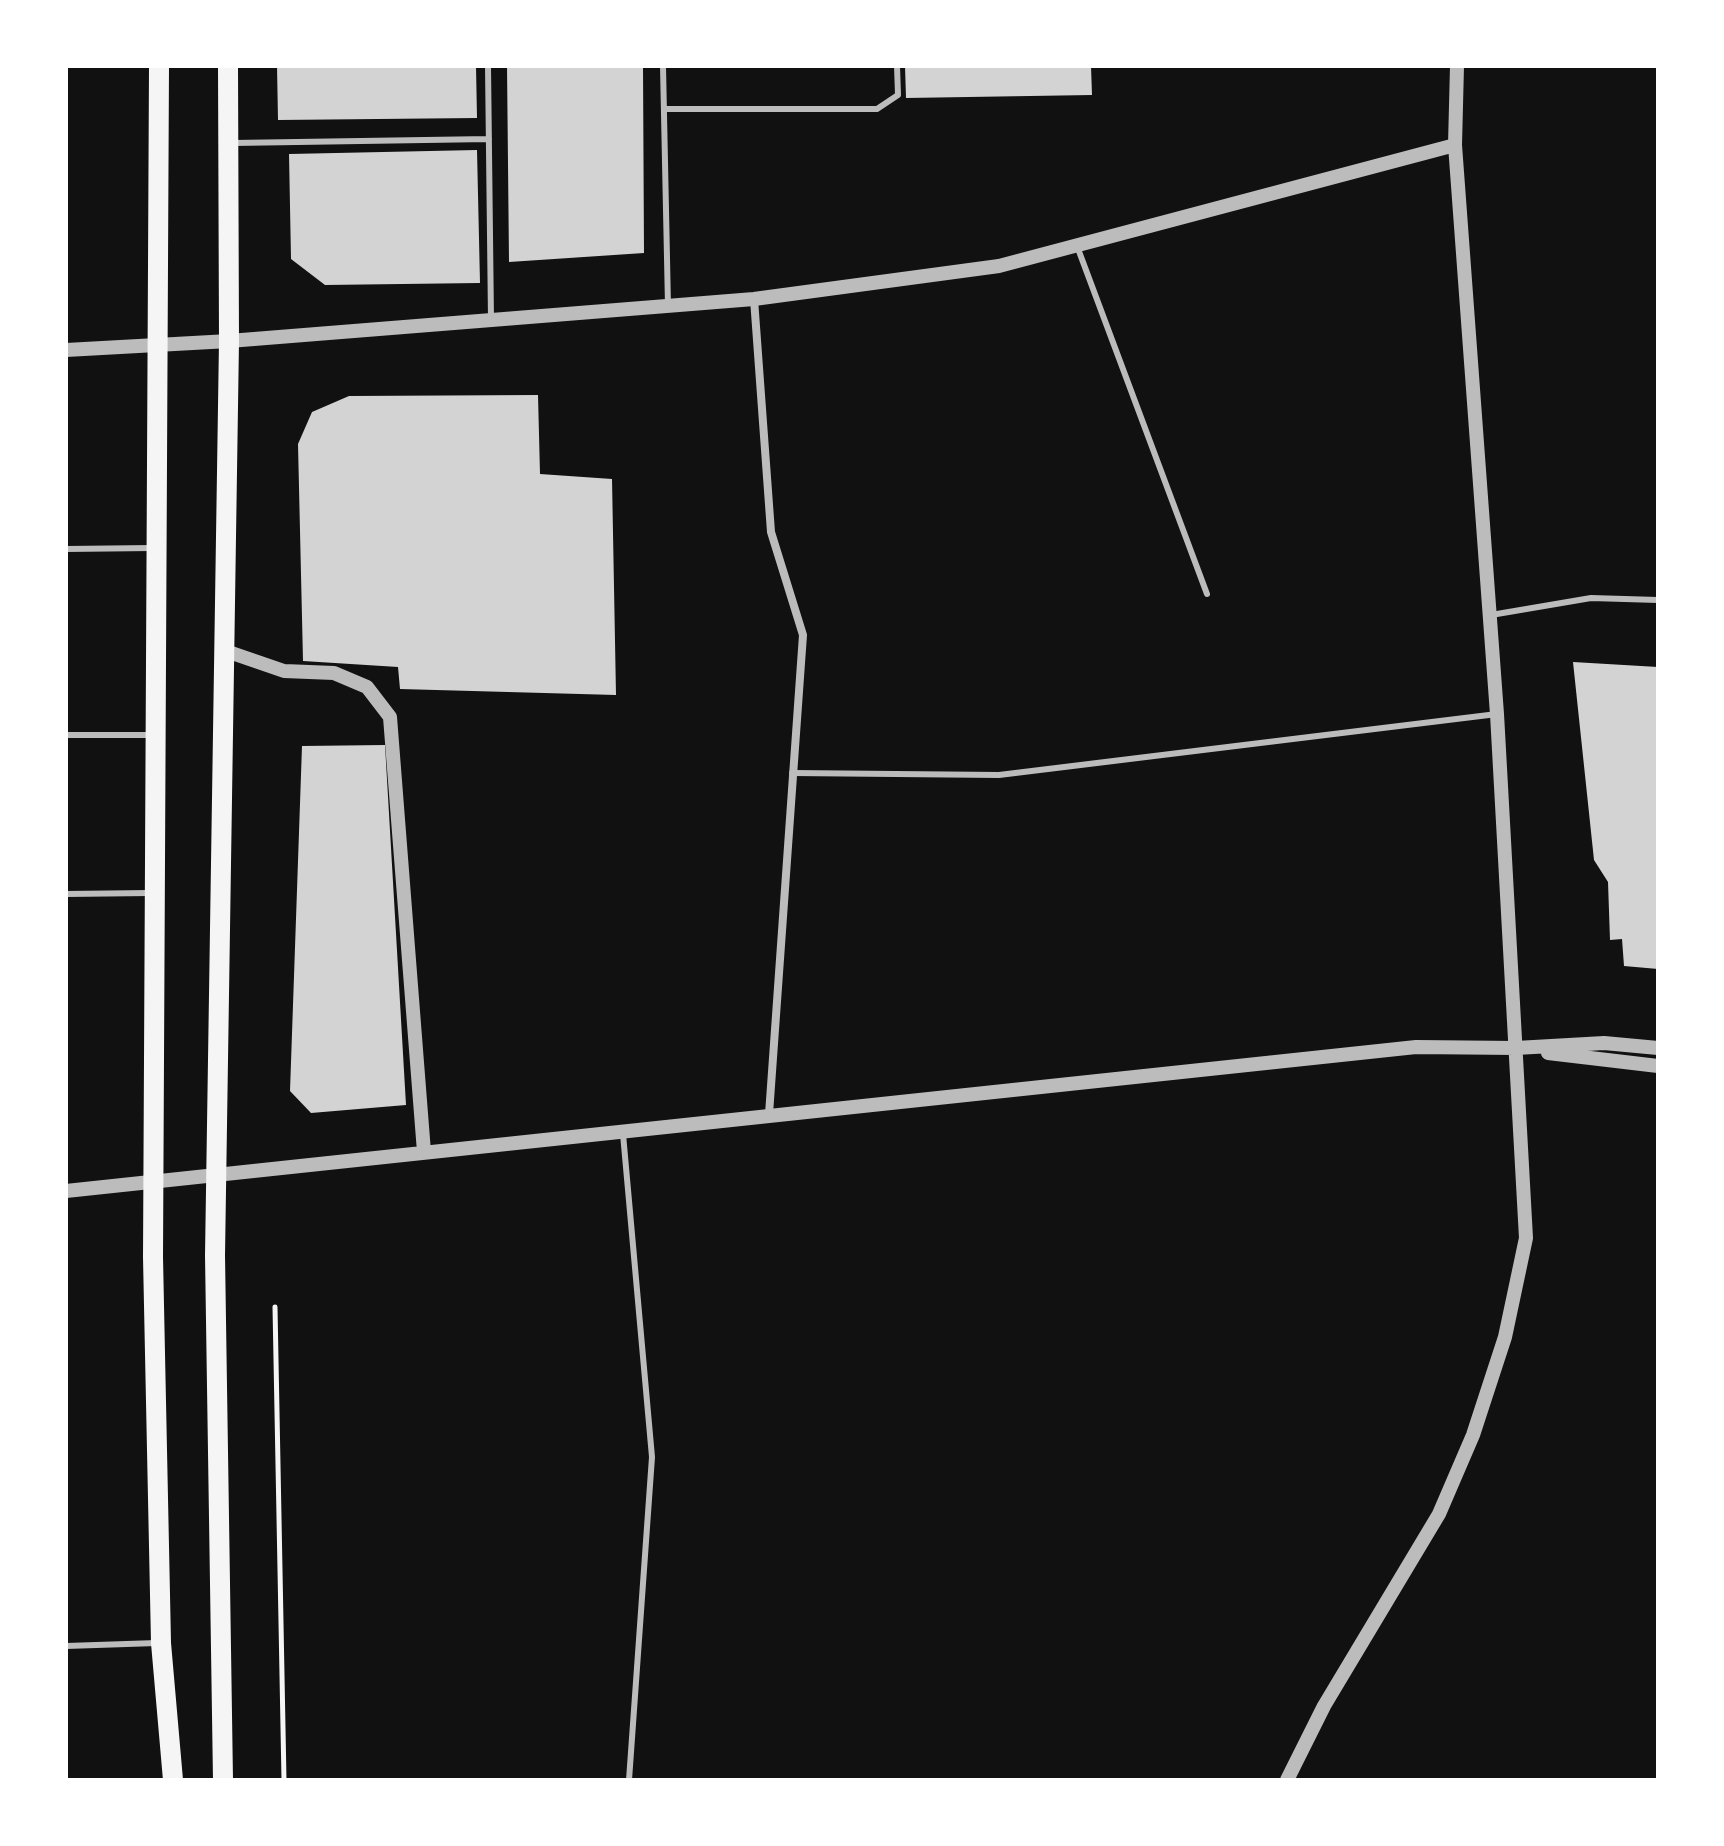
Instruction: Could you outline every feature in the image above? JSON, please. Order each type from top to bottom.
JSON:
[{"type":"main road","points":[[159,66],[154,1181],[161,1643],[173,1780]]},
{"type":"main road","points":[[223,1780],[215,1174],[229,341],[228,66]]},
{"type":"street","points":[[1287,1780],[1324,1706],[1439,1514],[1473,1435],[1505,1337],[1526,1238],[1497,714],[1455,145],[1457,66]]},
{"type":"street","points":[[66,350],[229,341],[754,299],[999,266],[1455,145]]},
{"type":"street","points":[[754,299],[771,532],[803,635],[769,1114]]},
{"type":"street","points":[[223,650],[284,671],[334,673],[367,687],[390,717],[424,1152]]},
{"type":"street","points":[[66,1191],[1416,1047],[1516,1048],[1604,1043],[1658,1048]]},
{"type":"street","points":[[1516,1048],[1658,1066]]},
{"type":"lane","points":[[488,66],[491,320]]},
{"type":"lane","points":[[663,66],[668,306]]},
{"type":"lane","points":[[664,109],[877,109],[898,95],[897,66]]},
{"type":"lane","points":[[228,143],[489,139]]},
{"type":"lane","points":[[1077,246],[1207,594]]},
{"type":"lane","points":[[66,549],[156,548]]},
{"type":"lane","points":[[1490,616],[1591,598],[1658,600]]},
{"type":"lane","points":[[791,773],[999,775],[1497,714]]},
{"type":"lane","points":[[66,735],[155,735]]},
{"type":"lane","points":[[66,894],[155,893]]},
{"type":"lane","points":[[622,1130],[652,1457],[629,1780]]},
{"type":"lane","points":[[66,1646],[161,1643]]},
{"type":"path","points":[[275,1307],[284,1780]]},
{"type":"building","points":[[277,66],[476,66],[477,118],[278,120]]},
{"type":"building","points":[[507,66],[643,66],[644,253],[509,262]]},
{"type":"building","points":[[905,66],[1091,66],[1092,95],[906,98]]},
{"type":"building","points":[[477,150],[480,283],[325,285],[291,259],[289,154]]},
{"type":"building","points":[[538,395],[540,474],[612,479],[616,695],[400,689],[398,667],[303,661],[298,444],[312,412],[349,396]]},
{"type":"building","points":[[1573,662],[1658,667],[1658,969],[1624,966],[1622,939],[1610,940],[1608,882],[1594,860]]},
{"type":"building","points":[[385,745],[406,1105],[311,1113],[290,1091],[302,746]]}]
